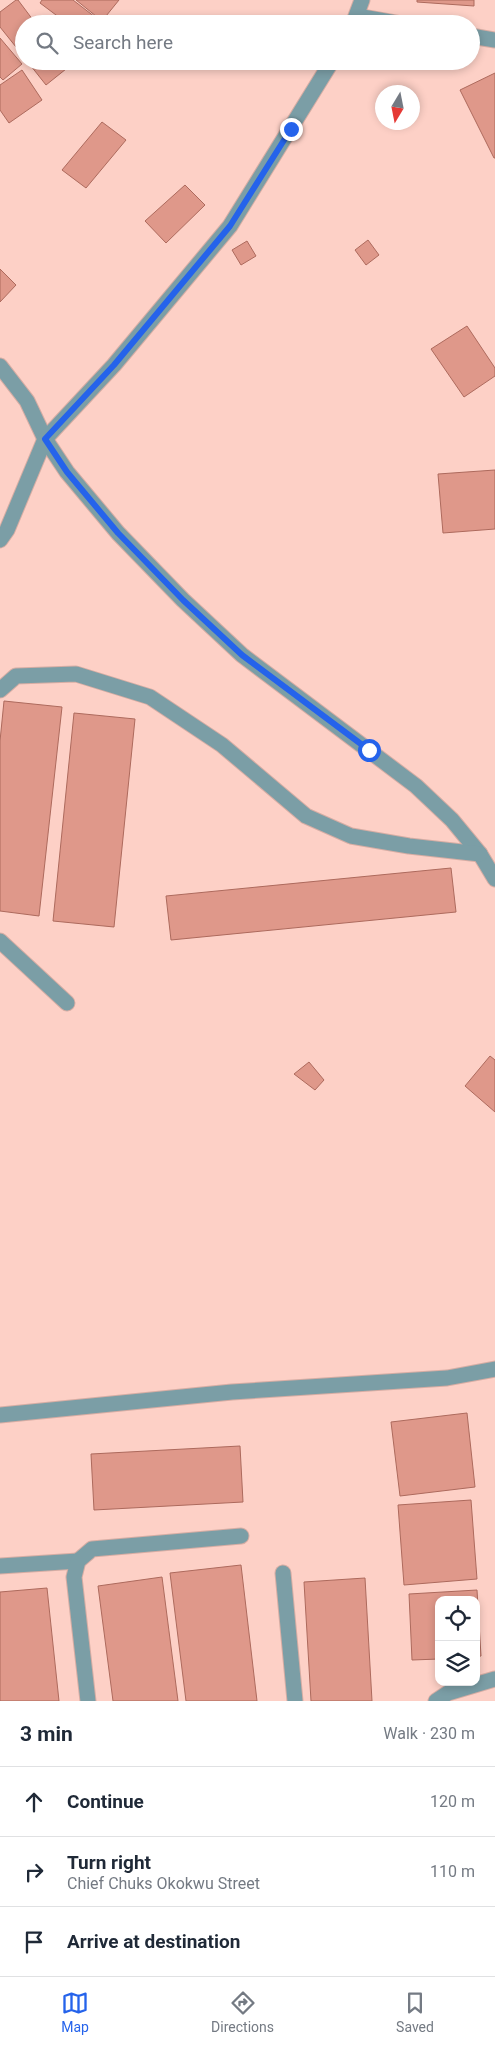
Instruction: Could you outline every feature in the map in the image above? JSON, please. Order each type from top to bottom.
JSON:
[{"type":"street","points":[[357,15],[362,0]]},
{"type":"street","points":[[480,38],[495,40]]},
{"type":"street","points":[[0,540],[7,530],[45,439],[114,365],[230,226],[326,70]]},
{"type":"street","points":[[0,366],[27,401],[45,439],[67,472],[118,533],[183,600],[242,655],[416,786],[452,820],[480,854],[495,879]]},
{"type":"street","points":[[0,690],[16,676],[76,674],[150,697],[222,745],[306,816],[351,836],[409,846],[480,854]]},
{"type":"street","points":[[0,941],[67,1003]]},
{"type":"street","points":[[0,1414],[232,1392],[447,1378],[495,1369]]},
{"type":"street","points":[[0,1566],[78,1561],[92,1550],[240,1536]]},
{"type":"street","points":[[78,1561],[74,1577],[88,1701]]},
{"type":"street","points":[[283,1573],[295,1701]]},
{"type":"street","points":[[436,1701],[448,1693],[495,1679]]},
{"type":"building","points":[[18,0],[29,15],[15,15],[15,46],[0,27],[0,12]]},
{"type":"building","points":[[42,0],[73,0],[92,15],[56,15],[40,3]]},
{"type":"building","points":[[76,0],[119,0],[107,15],[95,15]]},
{"type":"building","points":[[417,0],[474,0],[474,6],[417,2]]},
{"type":"building","points":[[0,38],[15,56],[15,70],[3,80],[0,77]]},
{"type":"building","points":[[22,70],[42,100],[9,123],[0,110],[0,85]]},
{"type":"building","points":[[34,70],[65,70],[46,85]]},
{"type":"building","points":[[495,73],[495,158],[494,158],[460,90]]},
{"type":"building","points":[[102,122],[126,140],[86,188],[62,170]]},
{"type":"building","points":[[185,185],[205,205],[166,243],[145,221]]},
{"type":"building","points":[[368,240],[379,255],[366,265],[355,250]]},
{"type":"building","points":[[247,241],[256,256],[241,265],[232,250]]},
{"type":"building","points":[[0,269],[16,285],[0,302]]},
{"type":"building","points":[[467,326],[495,368],[495,376],[464,397],[431,349]]},
{"type":"building","points":[[495,470],[495,529],[443,533],[438,474]]},
{"type":"building","points":[[4,701],[62,707],[39,916],[0,911],[0,741]]},
{"type":"building","points":[[74,713],[135,719],[114,927],[53,921]]},
{"type":"building","points":[[451,868],[456,912],[171,940],[166,896]]},
{"type":"building","points":[[490,1056],[495,1060],[495,1112],[465,1086]]},
{"type":"building","points":[[309,1062],[324,1080],[315,1090],[294,1074]]},
{"type":"building","points":[[467,1413],[475,1487],[400,1496],[391,1422]]},
{"type":"building","points":[[240,1446],[243,1502],[94,1510],[91,1454]]},
{"type":"building","points":[[471,1500],[477,1579],[404,1585],[398,1505]]},
{"type":"building","points":[[241,1565],[257,1701],[186,1701],[170,1573]]},
{"type":"building","points":[[162,1577],[178,1701],[113,1701],[98,1586]]},
{"type":"building","points":[[365,1578],[372,1701],[311,1701],[304,1582]]},
{"type":"building","points":[[47,1588],[59,1701],[0,1701],[0,1592]]},
{"type":"building","points":[[477,1590],[477,1596],[435,1596],[435,1659],[412,1660],[409,1594]]},
{"type":"route","points":[[291,129],[230,226],[114,365],[45,439],[67,472],[118,533],[183,600],[242,655],[369,750]]}]
